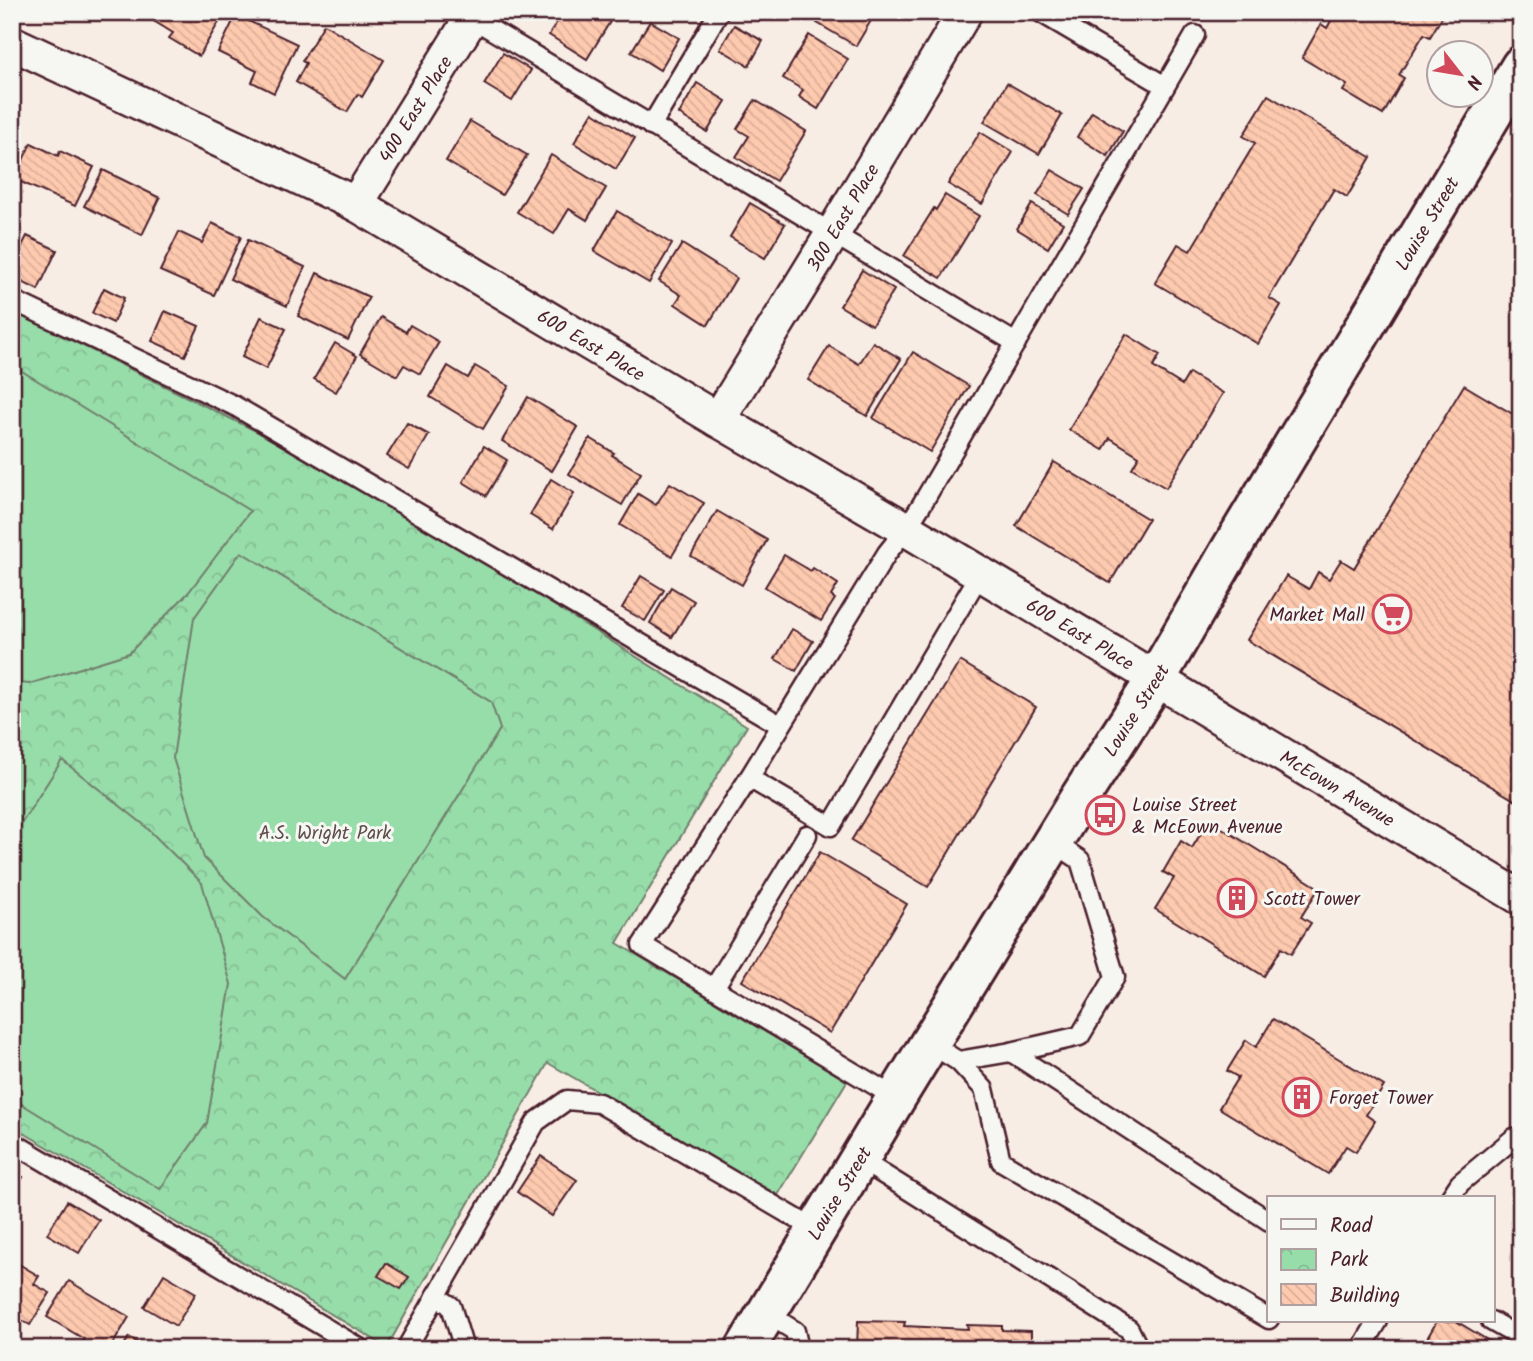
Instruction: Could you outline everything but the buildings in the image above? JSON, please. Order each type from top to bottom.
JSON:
[{"type":"street","name":"300 East Place","points":[[718,419],[965,12]]},
{"type":"street","name":"400 East Place","points":[[356,204],[469,14]]},
{"type":"street","name":"600 East Place","points":[[12,43],[356,204],[1156,679]]},
{"type":"street","name":"Louise Street","points":[[745,1349],[896,1098],[944,1052],[1053,842],[1156,679],[1238,537],[1521,66]]},
{"type":"street","name":"McEown Avenue","points":[[1156,679],[1521,898]]},
{"type":"lane","points":[[651,126],[719,12]]},
{"type":"lane","points":[[1040,12],[1166,86]]},
{"type":"lane","points":[[469,14],[651,126],[1016,343]]},
{"type":"lane","points":[[896,1098],[642,945],[749,778],[887,553],[906,529],[1195,35]]},
{"type":"lane","points":[[12,300],[235,406],[780,725]]},
{"type":"lane","points":[[749,778],[831,826],[980,574]]},
{"type":"lane","points":[[714,988],[807,835]]},
{"type":"lane","points":[[944,1052],[1011,1052],[1080,1035],[1115,976],[1080,860],[1053,842]]},
{"type":"lane","points":[[944,1052],[984,1089],[1001,1161],[1267,1318]]},
{"type":"lane","points":[[1011,1052],[1267,1220]]},
{"type":"lane","points":[[406,1349],[536,1122],[567,1100],[599,1102],[816,1230]]},
{"type":"lane","points":[[1451,1196],[1460,1183],[1514,1138],[1521,1142]]},
{"type":"lane","points":[[12,1142],[361,1349]]},
{"type":"lane","points":[[859,1159],[1129,1329],[1139,1349]]},
{"type":"lane","points":[[436,1296],[451,1306],[464,1349]]},
{"type":"lane","points":[[766,1313],[795,1331],[799,1349]]},
{"type":"lane","points":[[1361,1349],[1377,1322]]},
{"type":"lane","points":[[1493,1322],[1521,1338]]},
{"type":"green space","name":"A.S. Wright Park","points":[[12,311],[256,431],[496,569],[747,726],[617,943],[847,1081],[778,1195],[548,1063],[387,1347],[12,1126]]},
{"type":"green space","points":[[12,365],[250,511],[188,593],[129,653],[29,684],[12,682]]},
{"type":"green space","points":[[241,552],[491,702],[500,729],[345,979],[263,917],[204,858],[173,758],[194,618]]},
{"type":"green space","points":[[62,760],[143,824],[202,883],[231,984],[207,1123],[160,1189],[12,1098],[12,838]]},
{"type":"place","name":"Market Mall","points":[[1392,614]]},
{"type":"place","name":"Louise Street & McEown Avenue","points":[[1105,815]]},
{"type":"place","name":"Scott Tower","points":[[1237,898]]},
{"type":"place","name":"Forget Tower","points":[[1302,1097]]}]
